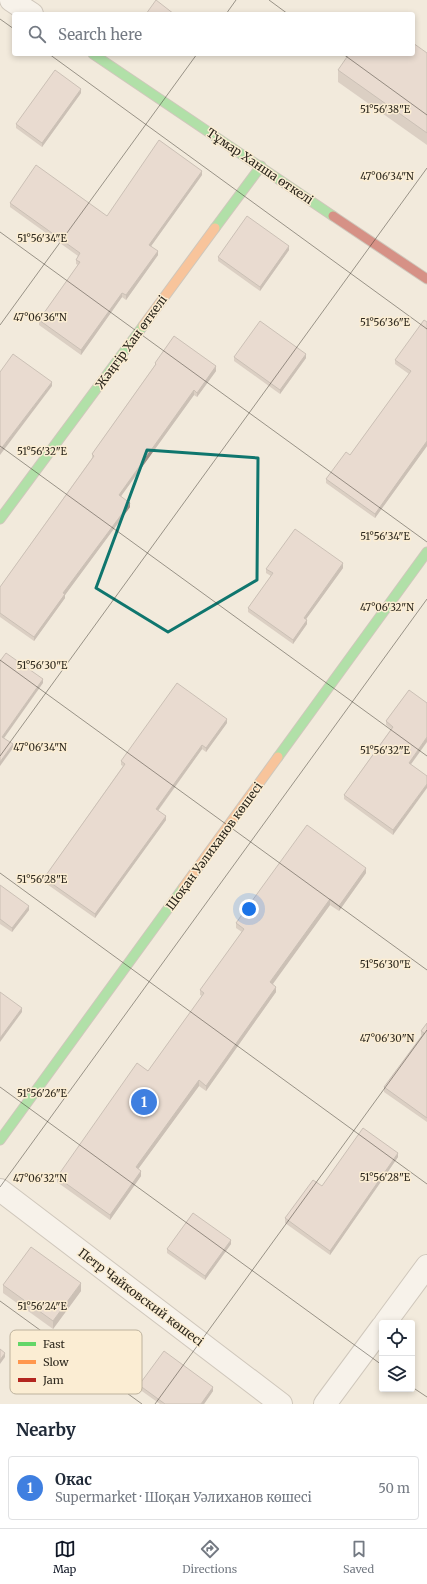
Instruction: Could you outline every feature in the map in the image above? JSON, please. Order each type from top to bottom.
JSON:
[{"type":"street","points":[[11,0],[29,12]]},
{"type":"street","name":"Тұмар Ханша өткелі","points":[[96,56],[427,279]]},
{"type":"street","name":"Жәңгір Хан өткелі","points":[[0,519],[261,166]]},
{"type":"street","name":"Шоқан Уәлиханов көшесі","points":[[0,1140],[427,552]]},
{"type":"street","name":"Петр Чайковский көшесі","points":[[0,1190],[281,1404]]},
{"type":"street","points":[[387,1320],[427,1266]]},
{"type":"street","points":[[325,1404],[379,1331]]},
{"type":"highlighted area","points":[[147,450],[258,458],[257,580],[168,632],[96,588]]},
{"type":"building","points":[[156,0],[171,12],[147,12]]},
{"type":"building","points":[[415,44],[427,53],[427,133],[338,70],[348,56],[415,56]]},
{"type":"building","points":[[55,70],[81,89],[42,143],[16,124]]},
{"type":"building","points":[[159,140],[202,171],[149,245],[158,251],[126,295],[122,293],[81,350],[39,320],[80,262],[76,260],[80,253],[10,203],[36,165],[107,216]]},
{"type":"building","points":[[247,216],[289,246],[260,287],[218,257]]},
{"type":"building","points":[[424,320],[427,322],[427,441],[375,514],[326,479],[346,452],[350,455],[411,371],[395,360]]},
{"type":"building","points":[[260,321],[306,354],[280,390],[234,357]]},
{"type":"building","points":[[174,336],[216,366],[197,393],[194,390],[119,495],[130,503],[63,593],[65,594],[34,637],[0,613],[0,587],[94,456],[92,454]]},
{"type":"building","points":[[13,354],[52,382],[0,450],[0,372]]},
{"type":"building","points":[[295,529],[343,563],[304,618],[307,620],[293,640],[248,608],[273,573],[266,569]]},
{"type":"building","points":[[6,653],[43,679],[2,737],[13,744],[0,762],[0,661]]},
{"type":"building","points":[[177,683],[227,719],[206,748],[202,745],[156,809],[166,816],[95,914],[44,878],[125,764],[121,761]]},
{"type":"building","points":[[409,690],[427,703],[427,737],[409,763],[427,776],[427,784],[393,830],[344,795],[393,727],[386,721]]},
{"type":"building","points":[[307,825],[366,868],[339,906],[330,899],[270,982],[276,987],[206,1086],[199,1080],[136,1167],[141,1171],[110,1215],[57,1177],[137,1063],[148,1071],[204,993],[200,990],[244,929],[236,923]]},
{"type":"building","points":[[0,885],[29,906],[12,928],[0,919]]},
{"type":"building","points":[[0,992],[22,1008],[0,1038]]},
{"type":"building","points":[[427,1023],[427,1118],[384,1087],[424,1033],[421,1031]]},
{"type":"building","points":[[363,1128],[398,1153],[330,1251],[285,1218],[313,1180],[322,1186]]},
{"type":"building","points":[[193,1213],[231,1240],[205,1276],[167,1249]]},
{"type":"building","points":[[31,1247],[81,1283],[53,1321],[3,1285]]},
{"type":"building","points":[[0,1349],[5,1353],[0,1360]]},
{"type":"building","points":[[164,1351],[213,1387],[201,1404],[165,1404],[142,1387],[142,1381]]},
{"type":"traffic: fast","points":[[96,56],[333,216]]},
{"type":"traffic: fast","points":[[215,228],[261,166]]},
{"type":"traffic: fast","points":[[0,519],[143,326]]},
{"type":"traffic: fast","points":[[278,757],[427,552]]},
{"type":"traffic: fast","points":[[0,1140],[183,888]]},
{"type":"traffic: slow","points":[[143,326],[215,228]]},
{"type":"traffic: slow","points":[[183,888],[278,757]]},
{"type":"traffic: jam","points":[[333,216],[427,279]]},
{"type":"place","name":"Окас","points":[[144,1102]]}]
